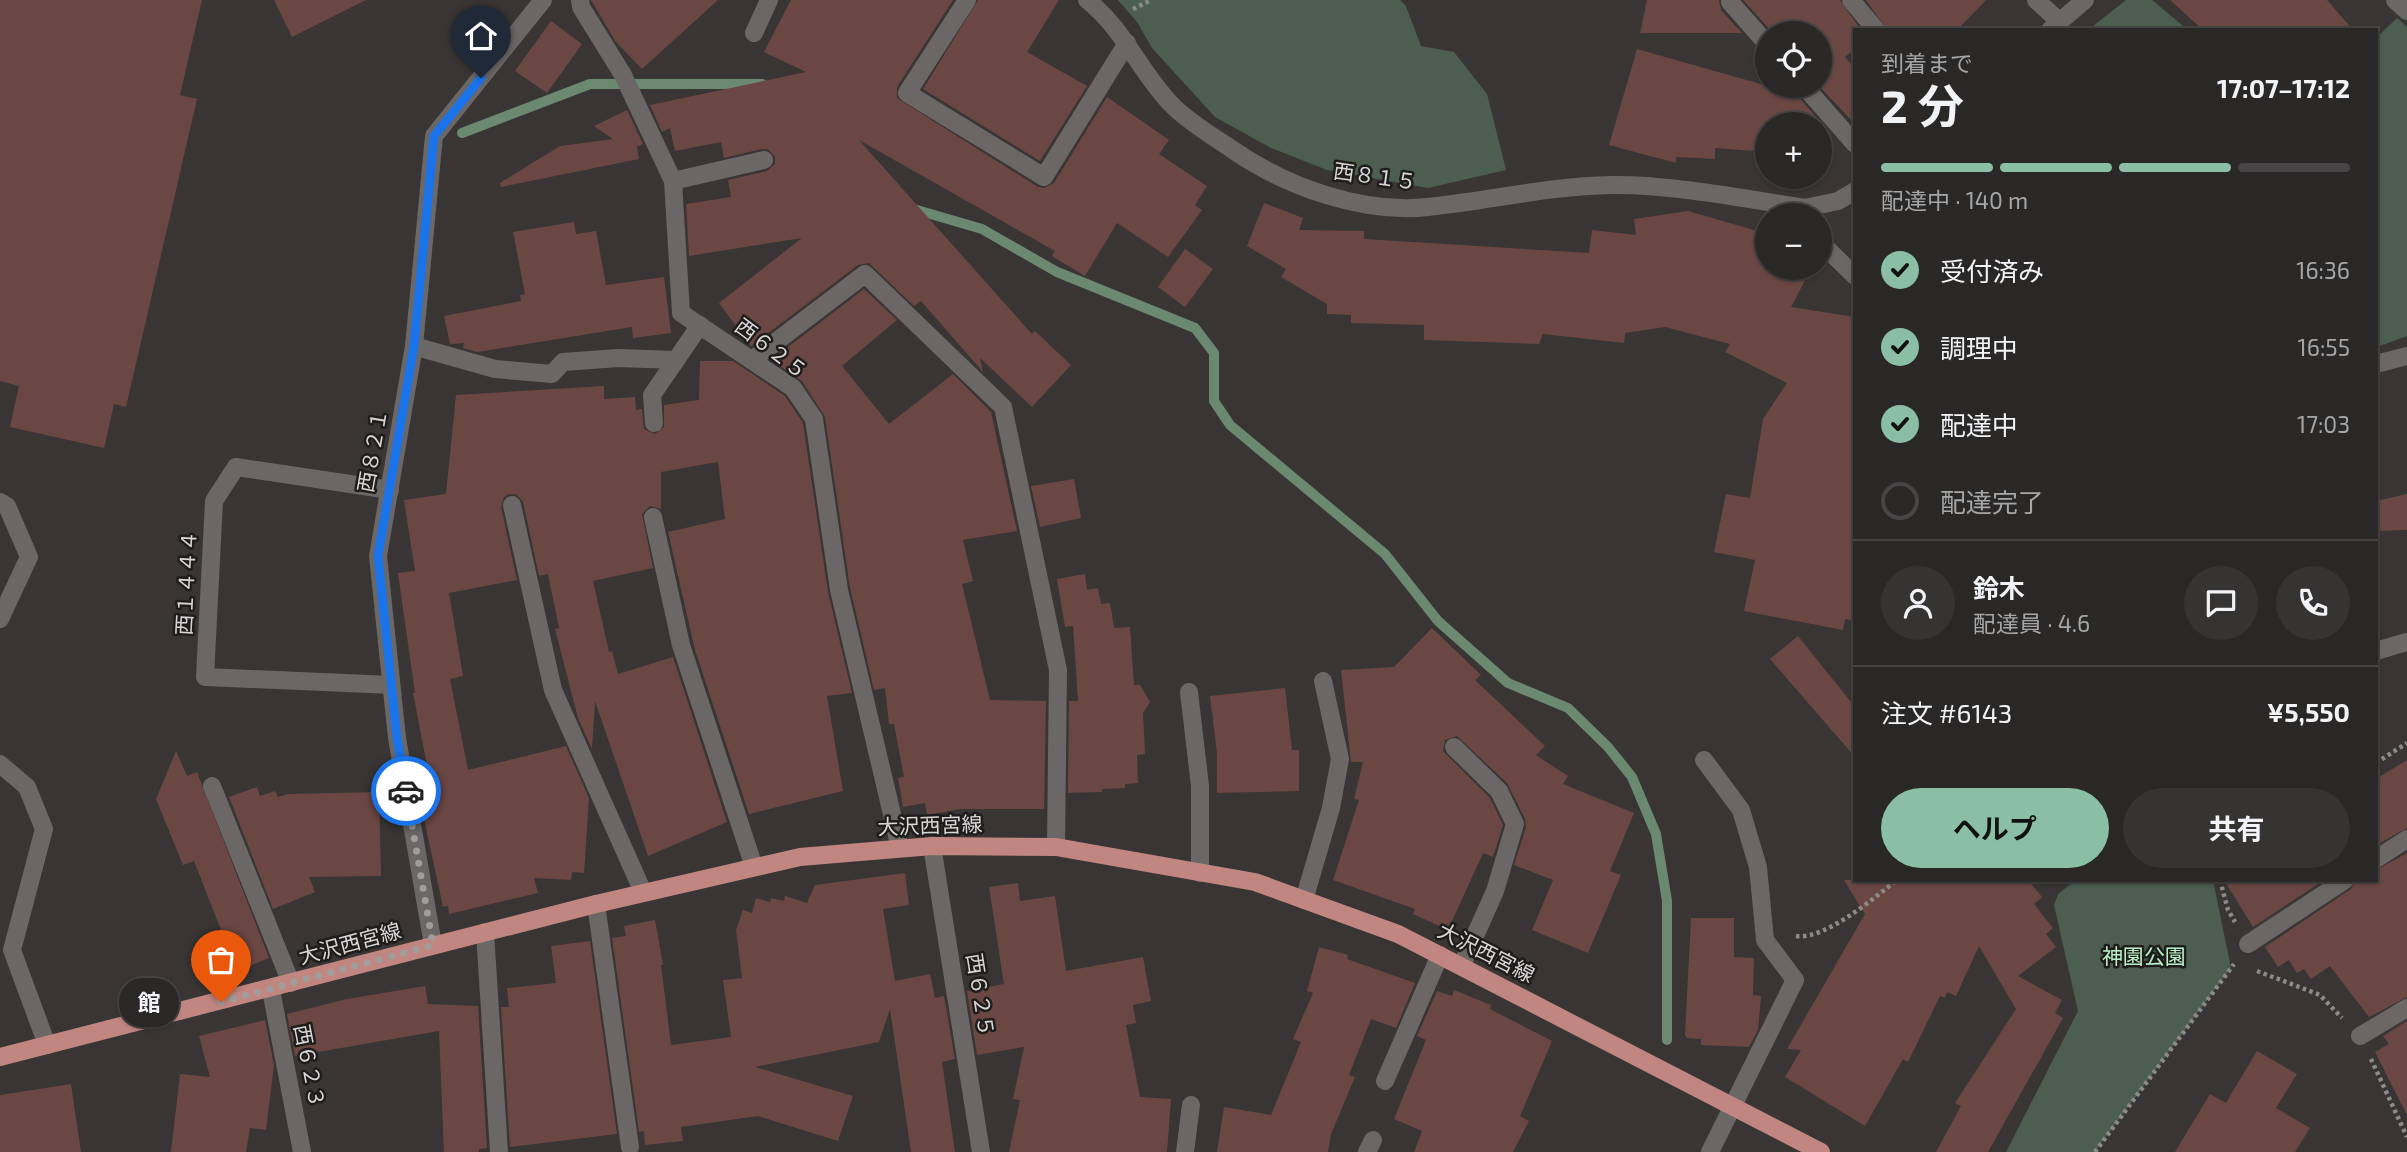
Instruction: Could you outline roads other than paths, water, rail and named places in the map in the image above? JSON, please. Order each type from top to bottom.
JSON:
[{"type":"main road","name":"大沢西宮線","points":[[0,1057],[643,892],[800,857],[932,846],[1056,847],[1255,882],[1398,934],[1821,1152]]},
{"type":"street","name":"西８２１","points":[[433,945],[397,738],[378,556],[414,346],[434,136],[543,0]]},
{"type":"street","name":"西６２５","points":[[580,0],[581,7],[623,75],[673,181],[681,313],[793,388],[814,419],[839,590],[900,848]]},
{"type":"street","points":[[754,33],[769,0]]},
{"type":"street","points":[[967,0],[907,93],[1044,177],[1127,43]]},
{"type":"street","name":"西８１５","points":[[1087,0],[1112,23],[1173,106],[1235,152],[1284,179],[1332,197],[1395,207],[1426,207],[1558,188],[1614,185],[1755,205]]},
{"type":"street","points":[[1851,0],[1874,28]]},
{"type":"street","points":[[2036,0],[2055,26],[2085,0]]},
{"type":"street","points":[[2395,0],[2407,11]]},
{"type":"street","points":[[1730,2],[1755,30]]},
{"type":"street","points":[[1815,98],[1853,142]]},
{"type":"street","points":[[673,181],[764,160]]},
{"type":"street","name":"西８１５","points":[[1832,203],[1853,192]]},
{"type":"street","points":[[1832,254],[1853,274]]},
{"type":"street","points":[[752,360],[865,274],[1003,407],[1058,670],[1056,847]]},
{"type":"street","points":[[654,423],[652,395],[699,325]]},
{"type":"street","points":[[414,346],[495,369],[552,374],[563,362],[618,358],[676,360]]},
{"type":"street","points":[[2378,363],[2407,356]]},
{"type":"street","name":"西１４４４","points":[[390,490],[236,467],[214,501],[205,677],[391,685]]},
{"type":"street","points":[[0,502],[7,506],[29,557],[0,619]]},
{"type":"street","points":[[512,505],[553,690],[643,892]]},
{"type":"street","points":[[653,517],[681,645],[754,867]]},
{"type":"street","points":[[2378,650],[2407,642]]},
{"type":"street","points":[[1304,900],[1331,808],[1340,759],[1323,681]]},
{"type":"street","points":[[1189,692],[1200,786],[1200,873]]},
{"type":"street","points":[[1454,747],[1499,791],[1514,824],[1495,891],[1462,965]]},
{"type":"street","points":[[1704,760],[1741,810],[1758,867],[1765,940],[1795,980],[1710,1152]]},
{"type":"street","points":[[0,764],[27,787],[44,830],[12,950],[47,1045]]},
{"type":"street","points":[[212,786],[291,984]]},
{"type":"street","points":[[2378,858],[2407,839]]},
{"type":"street","name":"西６２５","points":[[932,846],[981,1152]]},
{"type":"street","points":[[2248,944],[2342,882]]},
{"type":"street","points":[[596,904],[630,1147]]},
{"type":"street","points":[[485,932],[499,1152]]},
{"type":"street","points":[[1385,1081],[1440,955]]},
{"type":"street","name":"西６２３","points":[[271,989],[302,1152]]},
{"type":"street","points":[[2360,1035],[2407,1008]]},
{"type":"street","points":[[1185,1152],[1191,1105]]},
{"type":"waterway","points":[[462,133],[590,84],[762,84]]},
{"type":"waterway","points":[[910,208],[982,229],[1057,272],[1195,328],[1214,353],[1214,401],[1230,425],[1385,554],[1438,621],[1508,683],[1568,708],[1608,747],[1632,777],[1656,834],[1667,901],[1667,1040]]},
{"type":"place","name":"館","points":[[221,1002]]},
{"type":"park label","name":"神園公園","points":[[2144,957]]}]
